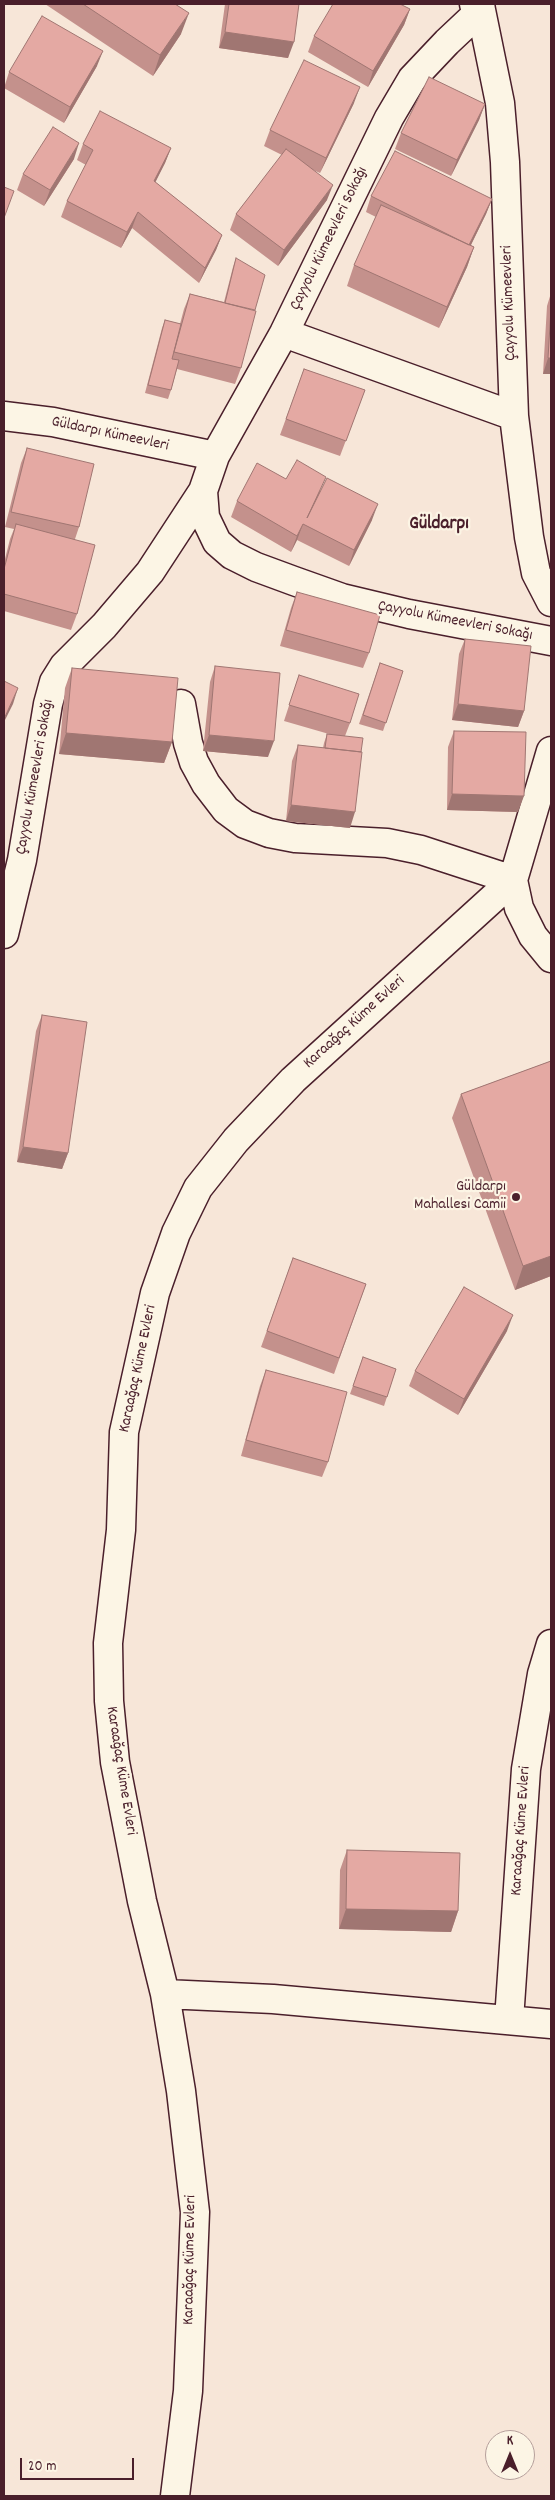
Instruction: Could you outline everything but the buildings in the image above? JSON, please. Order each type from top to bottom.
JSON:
[{"type":"street","name":"Çayyolu Kümeevleri Sokağı","points":[[4,934],[22,860],[48,704],[54,682],[64,666],[104,626],[150,572],[203,491],[215,456],[284,333],[389,118],[412,79],[478,6]]},
{"type":"street","name":"Çayyolu Kümeevleri","points":[[478,6],[500,102],[505,162],[514,416],[536,573],[551,602]]},
{"type":"street","points":[[284,333],[514,416]]},
{"type":"street","name":"Güldarpı Kümeevleri","points":[[4,416],[53,422],[215,456]]},
{"type":"street","name":"Çayyolu Kümeevleri Sokağı","points":[[203,491],[205,516],[217,542],[232,555],[256,567],[342,598],[409,614],[551,641]]},
{"type":"street","points":[[181,704],[190,749],[206,784],[226,810],[245,824],[295,838],[386,843],[422,850],[513,880]]},
{"type":"street","points":[[551,751],[513,880],[523,915],[534,936],[551,958]]},
{"type":"street","name":"Karaağaç Küme Evleri","points":[[176,2496],[188,2391],[195,2212],[181,2091],[165,1994],[142,1901],[122,1799],[109,1701],[108,1643],[121,1530],[124,1432],[155,1293],[176,1233],[198,1188],[236,1140],[293,1080],[513,880]]},
{"type":"street","name":"Karaağaç Küme Evleri","points":[[509,2020],[526,1769],[542,1674],[551,1644]]},
{"type":"street","points":[[165,1994],[273,1999],[551,2024]]},
{"type":"place","name":"Güldarpı Mahallesi Camii","points":[[516,1197]]},
{"type":"district","name":"Güldarpı","points":[[439,525]]}]
